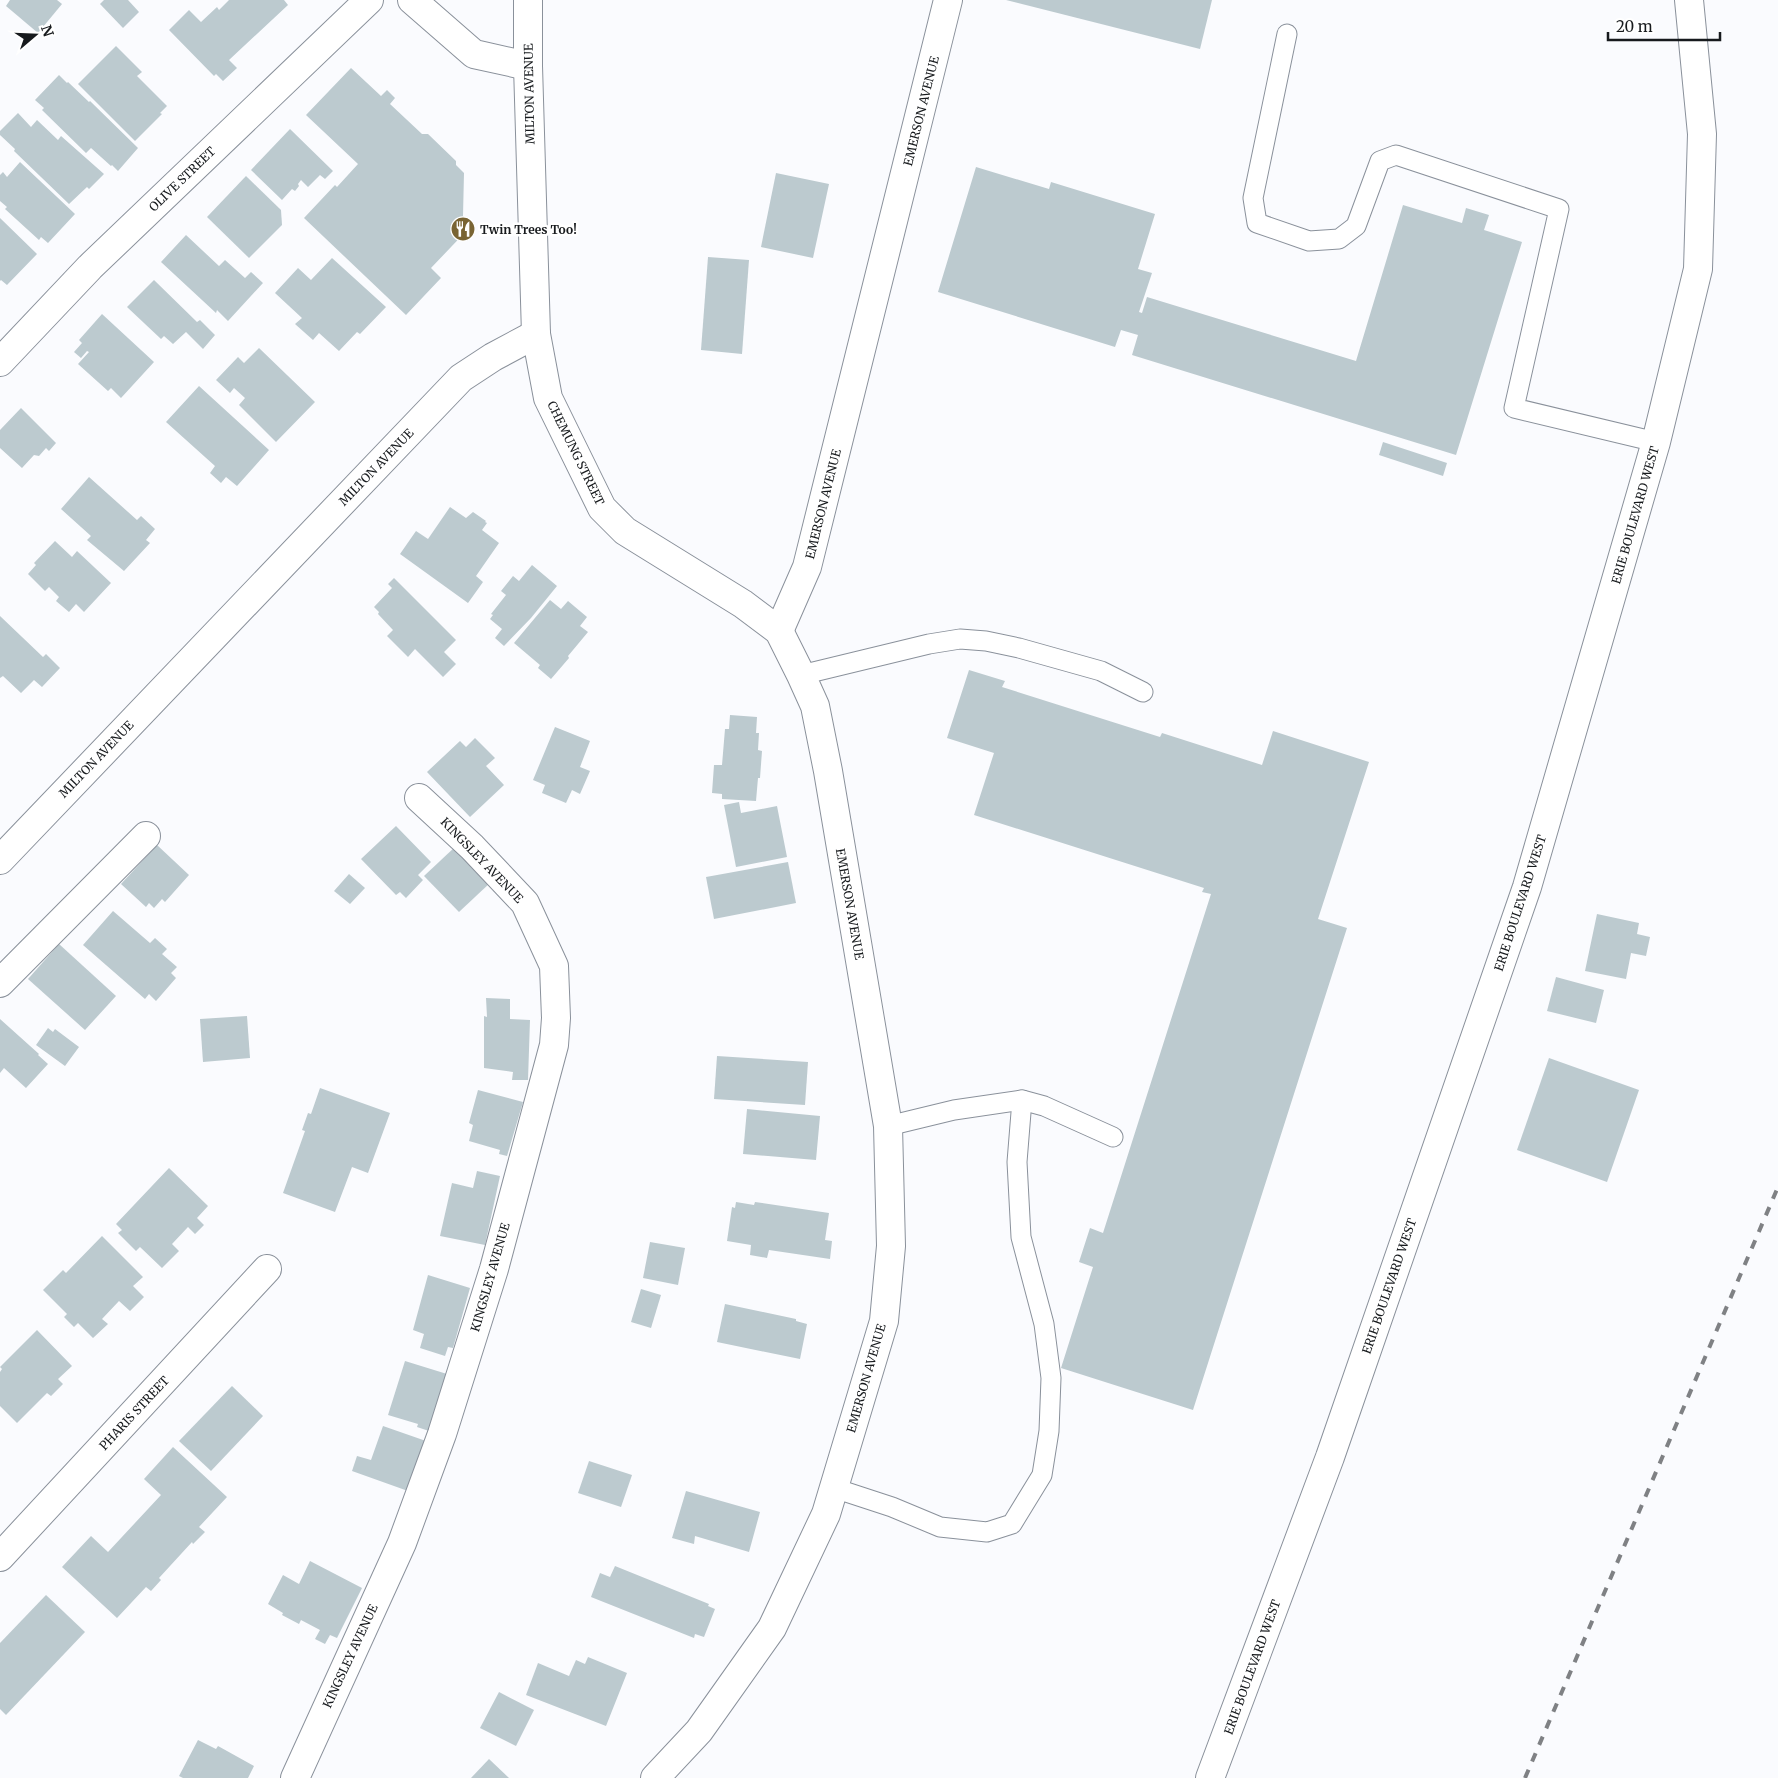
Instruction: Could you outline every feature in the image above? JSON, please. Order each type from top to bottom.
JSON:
[{"type":"street","name":"OLIVE STREET","points":[[0,362],[90,267],[369,0]]},
{"type":"street","points":[[412,0],[474,54],[528,66]]},
{"type":"street","name":"MILTON AVENUE","points":[[0,860],[461,378],[493,357],[536,334],[528,66],[528,0]]},
{"type":"street","name":"EMERSON AVENUE","points":[[655,1778],[699,1731],[772,1628],[826,1514],[884,1321],[891,1246],[888,1126],[828,771],[815,706],[779,631],[807,568],[948,0]]},
{"type":"street","name":"ERIE BOULEVARD WEST","points":[[1210,1778],[1330,1457],[1527,886],[1656,442],[1698,269],[1702,134],[1689,0]]},
{"type":"street","name":"CHEMUNG STREET","points":[[536,334],[548,398],[602,508],[625,531],[743,604],[779,631]]},
{"type":"street","name":"KINGSLEY AVENUE","points":[[295,1778],[402,1543],[442,1434],[494,1268],[554,1045],[556,1018],[554,966],[525,903],[472,847],[419,798]]},
{"type":"street","points":[[0,983],[146,836]]},
{"type":"street","name":"PHARIS STREET","points":[[0,1557],[267,1269]]},
{"type":"lane","points":[[1287,34],[1253,198],[1257,223],[1309,241],[1339,239],[1356,226],[1380,161],[1396,155],[1558,210],[1514,408],[1656,442]]},
{"type":"lane","points":[[801,675],[929,644],[960,639],[1019,648],[1101,671],[1143,692]]},
{"type":"lane","points":[[888,1126],[954,1110],[1022,1100],[1044,1106],[1113,1138]]},
{"type":"lane","points":[[834,1488],[892,1507],[940,1527],[987,1532],[1012,1524],[1042,1475],[1049,1431],[1051,1378],[1044,1324],[1021,1237],[1017,1162],[1022,1100]]},
{"type":"building","points":[[10,0],[57,0],[62,4],[38,33],[6,6]]},
{"type":"building","points":[[104,0],[128,0],[139,12],[123,28],[100,4]]},
{"type":"building","points":[[229,0],[284,0],[288,5],[229,60],[237,68],[223,81],[216,74],[214,76],[169,30],[189,10],[201,22],[217,7],[219,10]]},
{"type":"building","points":[[1006,0],[1212,0],[1200,49]]},
{"type":"building","points":[[116,46],[142,72],[137,76],[167,106],[160,113],[162,114],[135,141],[78,84]]},
{"type":"building","points":[[351,68],[381,96],[387,90],[395,98],[390,104],[422,134],[428,134],[456,161],[456,165],[464,173],[463,216],[472,225],[431,268],[441,278],[406,315],[304,218],[358,164],[306,115]]},
{"type":"building","points":[[59,75],[90,101],[138,148],[118,171],[91,148],[86,153],[42,110],[44,108],[35,100]]},
{"type":"building","points":[[18,113],[31,127],[37,120],[58,140],[61,136],[104,174],[89,189],[87,187],[69,204],[0,135],[0,131]]},
{"type":"building","points":[[290,129],[333,171],[325,179],[320,175],[308,187],[301,180],[295,191],[292,189],[282,200],[251,170]]},
{"type":"building","points":[[20,162],[75,214],[48,243],[41,237],[39,240],[5,209],[7,207],[0,201],[0,175],[3,172],[7,177]]},
{"type":"building","points":[[976,167],[1049,189],[1051,182],[1155,214],[1138,269],[1152,273],[1139,312],[1142,313],[1147,297],[1356,361],[1403,205],[1462,223],[1466,208],[1489,215],[1484,230],[1522,242],[1456,455],[1132,355],[1138,335],[1121,330],[1115,347],[938,292]]},
{"type":"building","points":[[776,173],[829,184],[813,258],[761,247]]},
{"type":"building","points":[[246,176],[281,210],[282,225],[249,258],[207,217]]},
{"type":"building","points":[[0,218],[37,254],[7,285],[0,281]]},
{"type":"building","points":[[186,235],[219,266],[225,260],[245,278],[251,272],[263,283],[228,321],[217,310],[216,313],[161,262]]},
{"type":"building","points":[[708,257],[749,260],[742,354],[701,350]]},
{"type":"building","points":[[332,258],[386,307],[360,334],[357,332],[339,351],[319,333],[313,340],[295,324],[302,318],[275,293],[298,268],[311,280]]},
{"type":"building","points":[[154,280],[197,322],[200,320],[215,335],[203,349],[186,332],[173,344],[164,336],[161,339],[127,307]]},
{"type":"building","points":[[102,314],[154,362],[121,398],[111,388],[108,391],[78,364],[89,352],[87,351],[81,358],[74,352],[82,343],[79,340]]},
{"type":"building","points":[[259,348],[315,402],[276,442],[239,405],[245,398],[234,388],[230,393],[216,380],[238,357],[244,363]]},
{"type":"building","points":[[199,386],[269,450],[237,486],[226,477],[221,483],[210,473],[215,466],[166,422]]},
{"type":"building","points":[[21,408],[56,443],[49,451],[46,448],[39,456],[34,455],[22,468],[0,448],[0,430]]},
{"type":"building","points":[[1383,442],[1447,463],[1443,476],[1379,455]]},
{"type":"building","points":[[89,477],[137,520],[141,516],[155,529],[146,540],[150,543],[124,571],[87,540],[91,536],[61,509]]},
{"type":"building","points":[[450,507],[466,518],[473,512],[486,521],[487,523],[482,530],[499,543],[476,576],[483,582],[468,603],[400,554],[416,531],[428,539]]},
{"type":"building","points":[[55,541],[72,557],[77,551],[111,583],[84,612],[76,604],[69,612],[56,601],[59,597],[49,587],[45,591],[28,574],[36,565],[34,563]]},
{"type":"building","points":[[532,565],[557,586],[531,618],[504,646],[495,638],[502,629],[490,619],[493,615],[491,614],[506,595],[501,591],[513,576],[519,581]]},
{"type":"building","points":[[394,578],[456,640],[444,652],[456,664],[443,677],[415,649],[408,657],[387,636],[393,630],[374,607],[392,588],[388,584]]},
{"type":"building","points":[[550,600],[561,609],[568,601],[587,617],[580,626],[588,632],[551,679],[538,668],[540,665],[514,643]]},
{"type":"building","points":[[0,616],[43,657],[46,654],[60,668],[42,687],[34,680],[21,693],[3,676],[0,678]]},
{"type":"building","points":[[969,670],[1005,681],[1002,687],[1160,737],[1162,733],[1262,765],[1273,731],[1369,762],[1318,919],[1347,928],[1193,1410],[1061,1368],[1093,1267],[1079,1262],[1090,1228],[1103,1233],[1211,894],[1202,892],[1204,888],[974,815],[994,753],[947,738]]},
{"type":"building","points":[[730,715],[757,717],[756,733],[759,733],[758,750],[762,751],[756,801],[722,799],[722,794],[712,793],[714,765],[722,765],[725,729],[729,729]]},
{"type":"building","points":[[555,727],[590,741],[580,767],[590,771],[580,794],[572,790],[566,803],[542,793],[545,785],[533,780]]},
{"type":"building","points":[[475,738],[495,758],[486,766],[504,785],[470,817],[427,772],[460,741],[466,747]]},
{"type":"building","points":[[739,802],[741,813],[777,806],[787,857],[736,867],[724,805]]},
{"type":"building","points":[[396,826],[431,862],[418,875],[423,880],[406,898],[400,892],[396,895],[361,859]]},
{"type":"building","points":[[157,845],[189,875],[165,902],[162,899],[154,908],[149,903],[146,907],[121,884]]},
{"type":"building","points":[[456,846],[491,882],[459,912],[424,876]]},
{"type":"building","points":[[788,862],[796,903],[714,919],[706,877]]},
{"type":"building","points":[[349,874],[365,888],[350,904],[334,891]]},
{"type":"building","points":[[113,911],[150,943],[155,938],[167,949],[162,954],[177,967],[171,973],[176,978],[156,1001],[149,994],[145,999],[83,945]]},
{"type":"building","points":[[1597,914],[1639,923],[1637,934],[1650,937],[1646,956],[1631,953],[1626,979],[1585,971]]},
{"type":"building","points":[[59,944],[116,996],[85,1030],[28,979]]},
{"type":"building","points":[[1556,977],[1604,990],[1596,1023],[1547,1011]]},
{"type":"building","points":[[486,998],[510,999],[510,1019],[530,1020],[528,1080],[512,1080],[513,1072],[484,1068],[484,1016],[487,1017]]},
{"type":"building","points":[[247,1016],[250,1058],[203,1062],[200,1019]]},
{"type":"building","points":[[0,1019],[48,1064],[26,1088],[4,1068],[0,1073]]},
{"type":"building","points":[[48,1028],[53,1032],[55,1029],[79,1047],[65,1066],[36,1045]]},
{"type":"building","points":[[717,1056],[808,1062],[805,1105],[714,1099]]},
{"type":"building","points":[[1549,1058],[1639,1090],[1607,1182],[1517,1150]]},
{"type":"building","points":[[320,1088],[390,1113],[368,1173],[352,1167],[335,1212],[283,1193],[305,1131],[302,1130],[308,1113],[311,1114]]},
{"type":"building","points":[[478,1090],[523,1102],[507,1156],[499,1154],[500,1150],[469,1141],[473,1125],[469,1123]]},
{"type":"building","points":[[747,1109],[820,1116],[816,1160],[743,1154]]},
{"type":"building","points":[[169,1168],[208,1206],[197,1218],[204,1225],[195,1234],[188,1227],[172,1244],[179,1251],[162,1268],[140,1247],[136,1251],[118,1233],[122,1230],[116,1224]]},
{"type":"building","points":[[477,1171],[500,1176],[485,1245],[440,1236],[452,1183],[473,1188]]},
{"type":"building","points":[[736,1202],[754,1205],[755,1202],[829,1213],[825,1240],[832,1241],[830,1259],[769,1250],[767,1258],[750,1255],[751,1245],[727,1241],[732,1207],[735,1208]]},
{"type":"building","points":[[102,1236],[143,1277],[133,1286],[144,1297],[130,1311],[119,1301],[102,1319],[108,1324],[93,1338],[78,1323],[74,1327],[64,1317],[67,1314],[43,1290],[63,1270],[66,1273]]},
{"type":"building","points":[[650,1242],[685,1248],[678,1285],[643,1278]]},
{"type":"building","points":[[428,1275],[470,1288],[453,1348],[448,1347],[445,1356],[420,1348],[424,1334],[413,1330]]},
{"type":"building","points":[[641,1289],[661,1295],[651,1328],[631,1322]]},
{"type":"building","points":[[725,1304],[796,1319],[796,1321],[807,1324],[800,1359],[717,1342]]},
{"type":"building","points":[[37,1330],[72,1366],[58,1379],[63,1384],[51,1396],[47,1393],[17,1423],[0,1406],[0,1372],[2,1369],[0,1367]]},
{"type":"building","points":[[405,1361],[447,1374],[429,1431],[417,1427],[418,1424],[388,1415]]},
{"type":"building","points":[[232,1386],[263,1416],[211,1471],[179,1441]]},
{"type":"building","points":[[383,1426],[426,1441],[408,1491],[352,1471],[357,1456],[371,1460]]},
{"type":"building","points":[[173,1447],[227,1497],[199,1527],[205,1532],[193,1544],[192,1542],[159,1578],[161,1580],[151,1591],[146,1587],[117,1618],[62,1567],[91,1536],[108,1552],[161,1495],[144,1479]]},
{"type":"building","points":[[589,1461],[632,1475],[621,1507],[578,1493]]},
{"type":"building","points":[[686,1491],[760,1512],[749,1552],[695,1536],[694,1544],[672,1538]]},
{"type":"building","points":[[310,1561],[362,1588],[337,1638],[330,1635],[325,1644],[315,1639],[320,1630],[301,1620],[299,1624],[282,1615],[283,1613],[268,1604],[283,1575],[299,1584]]},
{"type":"building","points":[[615,1566],[709,1604],[708,1606],[715,1609],[704,1637],[695,1634],[694,1638],[591,1597],[600,1573],[610,1577]]},
{"type":"building","points":[[46,1595],[85,1632],[6,1715],[0,1709],[0,1643]]},
{"type":"building","points":[[588,1657],[627,1673],[606,1726],[526,1695],[538,1663],[569,1676],[576,1660],[585,1664]]},
{"type":"building","points":[[499,1692],[534,1710],[516,1746],[480,1728]]},
{"type":"building","points":[[198,1740],[216,1749],[218,1746],[254,1766],[248,1778],[183,1778],[179,1776]]},
{"type":"building","points":[[489,1759],[509,1778],[471,1778]]},
{"type":"railway","points":[[1525,1778],[1778,1187]]},
{"type":"place","name":"Twin Trees Too!","points":[[463,229]]}]
